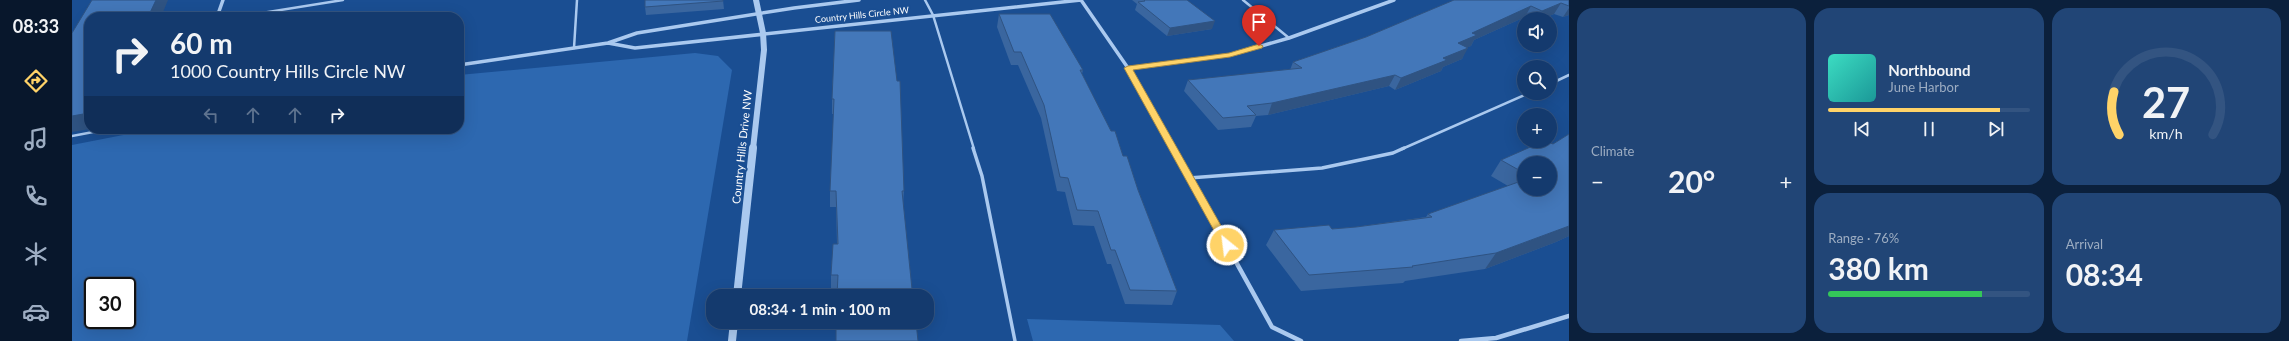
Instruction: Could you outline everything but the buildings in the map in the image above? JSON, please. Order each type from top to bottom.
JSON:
[{"type":"street","points":[[218,12],[223,0]]},
{"type":"street","name":"Country Hills Drive NW","points":[[738,289],[764,50],[763,34],[756,0]]},
{"type":"street","name":"Country Hills Circle NW","points":[[608,43],[637,33],[759,13],[860,0]]},
{"type":"street","points":[[1081,0],[1128,68],[1272,326],[1301,341]]},
{"type":"street","name":"Country Hills Circle NW","points":[[608,43],[635,48],[1081,0]]},
{"type":"street","points":[[1128,68],[1230,55],[1289,38],[1394,0]]},
{"type":"street","points":[[464,64],[608,43]]},
{"type":"street","points":[[1461,341],[1496,338],[1569,316]]},
{"type":"street","points":[[732,341],[733,329]]},
{"type":"lane","points":[[268,12],[343,0]]},
{"type":"lane","points":[[574,48],[577,0]]},
{"type":"lane","points":[[925,0],[933,15],[982,176],[1016,341]]},
{"type":"lane","points":[[1243,0],[1289,38]]},
{"type":"lane","points":[[1557,81],[1569,75]]},
{"type":"lane","points":[[1189,178],[1322,168],[1392,153],[1517,98]]},
{"type":"lane","points":[[72,136],[84,134]]},
{"type":"shaded area","points":[[695,53],[718,56],[732,70],[687,341],[72,341],[72,145],[128,134],[464,134],[464,75]]},
{"type":"shaded area","points":[[1027,319],[1220,325],[1234,341],[1033,341]]},
{"type":"route","points":[[1227,245],[1128,68],[1230,55],[1259,46]]}]
